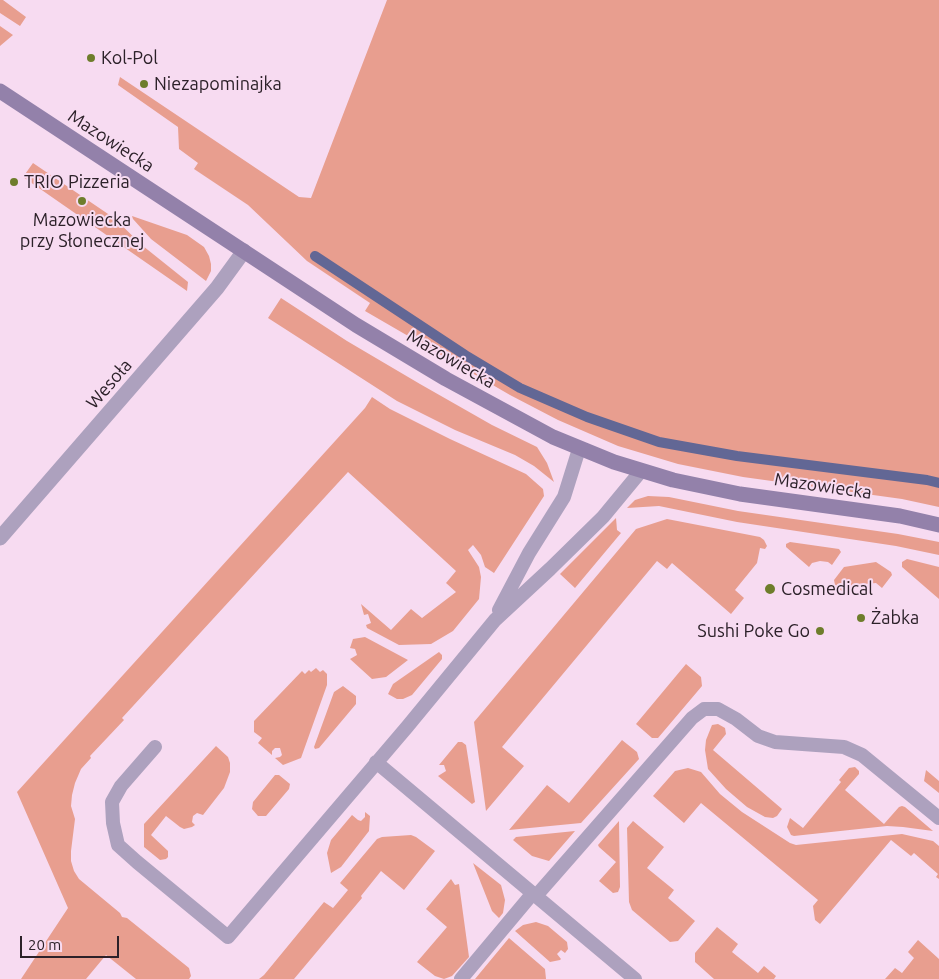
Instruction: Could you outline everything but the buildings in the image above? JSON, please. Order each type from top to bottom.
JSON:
[{"type":"street","name":"Mazowiecka","points":[[0,91],[356,325],[501,410],[579,449],[641,471],[740,494],[900,516],[939,525]]},
{"type":"street","name":"Wesoła","points":[[0,538],[217,288],[244,251]]},
{"type":"lane","points":[[495,620],[529,553],[564,497],[579,449]]},
{"type":"lane","points":[[155,747],[121,786],[112,802],[113,823],[118,845],[228,937],[495,620],[603,517],[641,471]]},
{"type":"lane","points":[[461,979],[534,894],[692,718],[704,709],[718,710],[736,719],[758,736],[775,742],[844,747],[862,754],[939,818]]},
{"type":"lane","points":[[376,762],[635,979]]},
{"type":"shaded area","points":[[0,0],[3,0],[26,17],[20,26],[0,13]]},
{"type":"shaded area","points":[[387,0],[939,0],[939,507],[902,499],[743,477],[678,464],[618,446],[558,420],[510,395],[365,311],[370,303],[307,261],[248,205],[194,169],[198,163],[179,149],[178,127],[118,85],[120,77],[299,197],[311,198]]},
{"type":"shaded area","points":[[0,26],[13,35],[0,46]]},
{"type":"shaded area","points":[[33,163],[114,218],[143,246],[188,282],[187,291],[23,177]]},
{"type":"shaded area","points":[[132,216],[187,235],[204,247],[211,264],[211,271],[206,281],[151,239]]},
{"type":"shaded area","points":[[281,298],[347,341],[420,384],[492,425],[537,447],[547,463],[554,482],[534,466],[515,455],[455,430],[397,401],[268,318]]},
{"type":"shaded area","points":[[372,397],[390,409],[450,439],[526,474],[543,489],[544,496],[494,573],[485,567],[481,555],[473,545],[468,550],[479,567],[481,577],[479,599],[453,631],[431,644],[399,645],[367,628],[366,625],[371,623],[368,614],[364,615],[361,604],[391,630],[411,609],[422,618],[456,592],[446,583],[456,571],[348,472],[122,718],[124,720],[90,756],[91,758],[81,769],[75,783],[71,806],[75,819],[71,851],[74,871],[79,879],[120,913],[122,917],[127,918],[189,968],[191,976],[189,979],[136,979],[106,955],[86,979],[21,979],[68,908],[17,792],[365,408]]},
{"type":"shaded area","points":[[648,496],[669,497],[738,511],[898,534],[939,542],[939,555],[896,546],[737,522],[659,506],[627,508],[635,500]]},
{"type":"shaded area","points":[[616,518],[617,530],[621,533],[575,588],[560,574]]},
{"type":"shaded area","points":[[667,519],[760,537],[764,540],[767,546],[765,549],[760,548],[757,563],[735,590],[744,598],[731,614],[672,563],[667,569],[657,561],[502,747],[524,766],[486,811],[474,722],[636,529]]},
{"type":"shaded area","points":[[790,542],[839,549],[841,552],[832,565],[828,562],[820,561],[812,563],[809,567],[786,547],[786,544]]},
{"type":"shaded area","points":[[907,559],[939,567],[939,599],[902,567],[902,562]]},
{"type":"shaded area","points":[[876,562],[891,572],[892,575],[882,588],[876,583],[853,585],[845,594],[835,585],[834,580],[844,567]]},
{"type":"shaded area","points":[[365,637],[408,660],[386,677],[372,679],[350,659],[357,655],[355,649],[350,648],[353,639]]},
{"type":"shaded area","points":[[439,652],[442,655],[442,659],[412,695],[403,699],[397,699],[388,694],[393,684]]},
{"type":"shaded area","points":[[686,664],[701,677],[702,686],[658,738],[652,738],[636,724]]},
{"type":"shaded area","points":[[316,668],[320,672],[323,670],[327,674],[327,685],[301,758],[283,765],[275,758],[282,755],[280,748],[275,748],[272,751],[272,755],[258,743],[262,738],[254,732],[254,721],[302,671],[305,674],[309,670],[311,672]]},
{"type":"shaded area","points":[[343,686],[356,696],[356,704],[319,748],[315,749],[314,747],[334,692]]},
{"type":"shaded area","points":[[718,724],[725,728],[726,734],[713,750],[782,809],[777,816],[773,818],[765,817],[747,807],[726,789],[708,769],[705,750],[706,740],[712,725]]},
{"type":"shaded area","points":[[622,740],[637,752],[639,759],[581,823],[509,830],[547,785],[569,803]]},
{"type":"shaded area","points":[[458,742],[466,745],[475,802],[472,804],[438,776],[446,771],[444,765],[439,765]]},
{"type":"shaded area","points":[[216,746],[228,757],[230,763],[230,772],[224,788],[203,815],[197,813],[193,816],[192,822],[195,825],[192,827],[184,829],[166,816],[151,835],[168,851],[168,857],[160,860],[144,847],[144,824]]},
{"type":"shaded area","points":[[855,767],[859,774],[845,790],[884,824],[902,806],[933,831],[887,826],[791,835],[787,827],[790,818],[803,828],[841,782],[839,780],[849,768]]},
{"type":"shaded area","points":[[688,768],[701,772],[720,794],[742,812],[796,845],[902,834],[933,841],[939,846],[939,879],[936,877],[938,874],[914,853],[911,856],[891,840],[820,924],[815,920],[813,906],[818,900],[701,803],[684,823],[653,796],[675,771]]},
{"type":"shaded area","points":[[926,770],[939,781],[939,793],[924,781]]},
{"type":"shaded area","points":[[275,775],[279,775],[290,784],[289,789],[266,816],[258,816],[252,809],[253,802]]},
{"type":"shaded area","points":[[365,812],[370,816],[369,831],[341,867],[331,873],[327,853],[331,840],[352,815],[361,821],[365,817]]},
{"type":"shaded area","points":[[619,821],[620,887],[618,892],[613,893],[599,881],[616,862],[598,845]]},
{"type":"shaded area","points":[[633,821],[664,847],[647,868],[674,890],[668,898],[695,921],[678,941],[670,942],[632,910],[629,902],[627,828]]},
{"type":"shaded area","points":[[575,831],[549,861],[532,856],[513,840],[516,837]]},
{"type":"shaded area","points":[[411,835],[435,851],[404,890],[381,871],[361,896],[362,898],[294,979],[259,979],[324,902],[333,908],[348,890],[340,883],[377,839]]},
{"type":"shaded area","points":[[473,863],[501,885],[505,900],[503,913],[499,918],[492,911]]},
{"type":"shaded area","points":[[451,879],[455,885],[459,884],[469,957],[452,976],[444,979],[435,976],[417,962],[447,927],[426,909]]},
{"type":"shaded area","points":[[536,922],[548,926],[567,942],[568,949],[565,953],[561,950],[557,954],[560,960],[550,962],[515,931],[523,925]]},
{"type":"shaded area","points":[[717,927],[738,944],[732,952],[758,973],[764,966],[776,976],[774,979],[714,979],[695,962],[695,953]]},
{"type":"shaded area","points":[[509,938],[545,969],[546,979],[475,979]]},
{"type":"shaded area","points":[[918,940],[939,959],[939,979],[885,979],[895,968],[902,973],[914,958],[908,952]]},
{"type":"waterway","points":[[315,256],[465,355],[520,388],[587,417],[659,442],[737,456],[939,483]]},
{"type":"place","name":"Kol-Pol","points":[[91,58]]},
{"type":"place","name":"Niezapominajka","points":[[144,84]]},
{"type":"place","name":"TRIO Pizzeria","points":[[14,182]]},
{"type":"place","name":"Mazowiecka przy Słonecznej","points":[[82,201]]},
{"type":"place","name":"Cosmedical","points":[[770,589]]},
{"type":"place","name":"Żabka","points":[[861,618]]},
{"type":"place","name":"Sushi Poke Go","points":[[820,631]]}]
